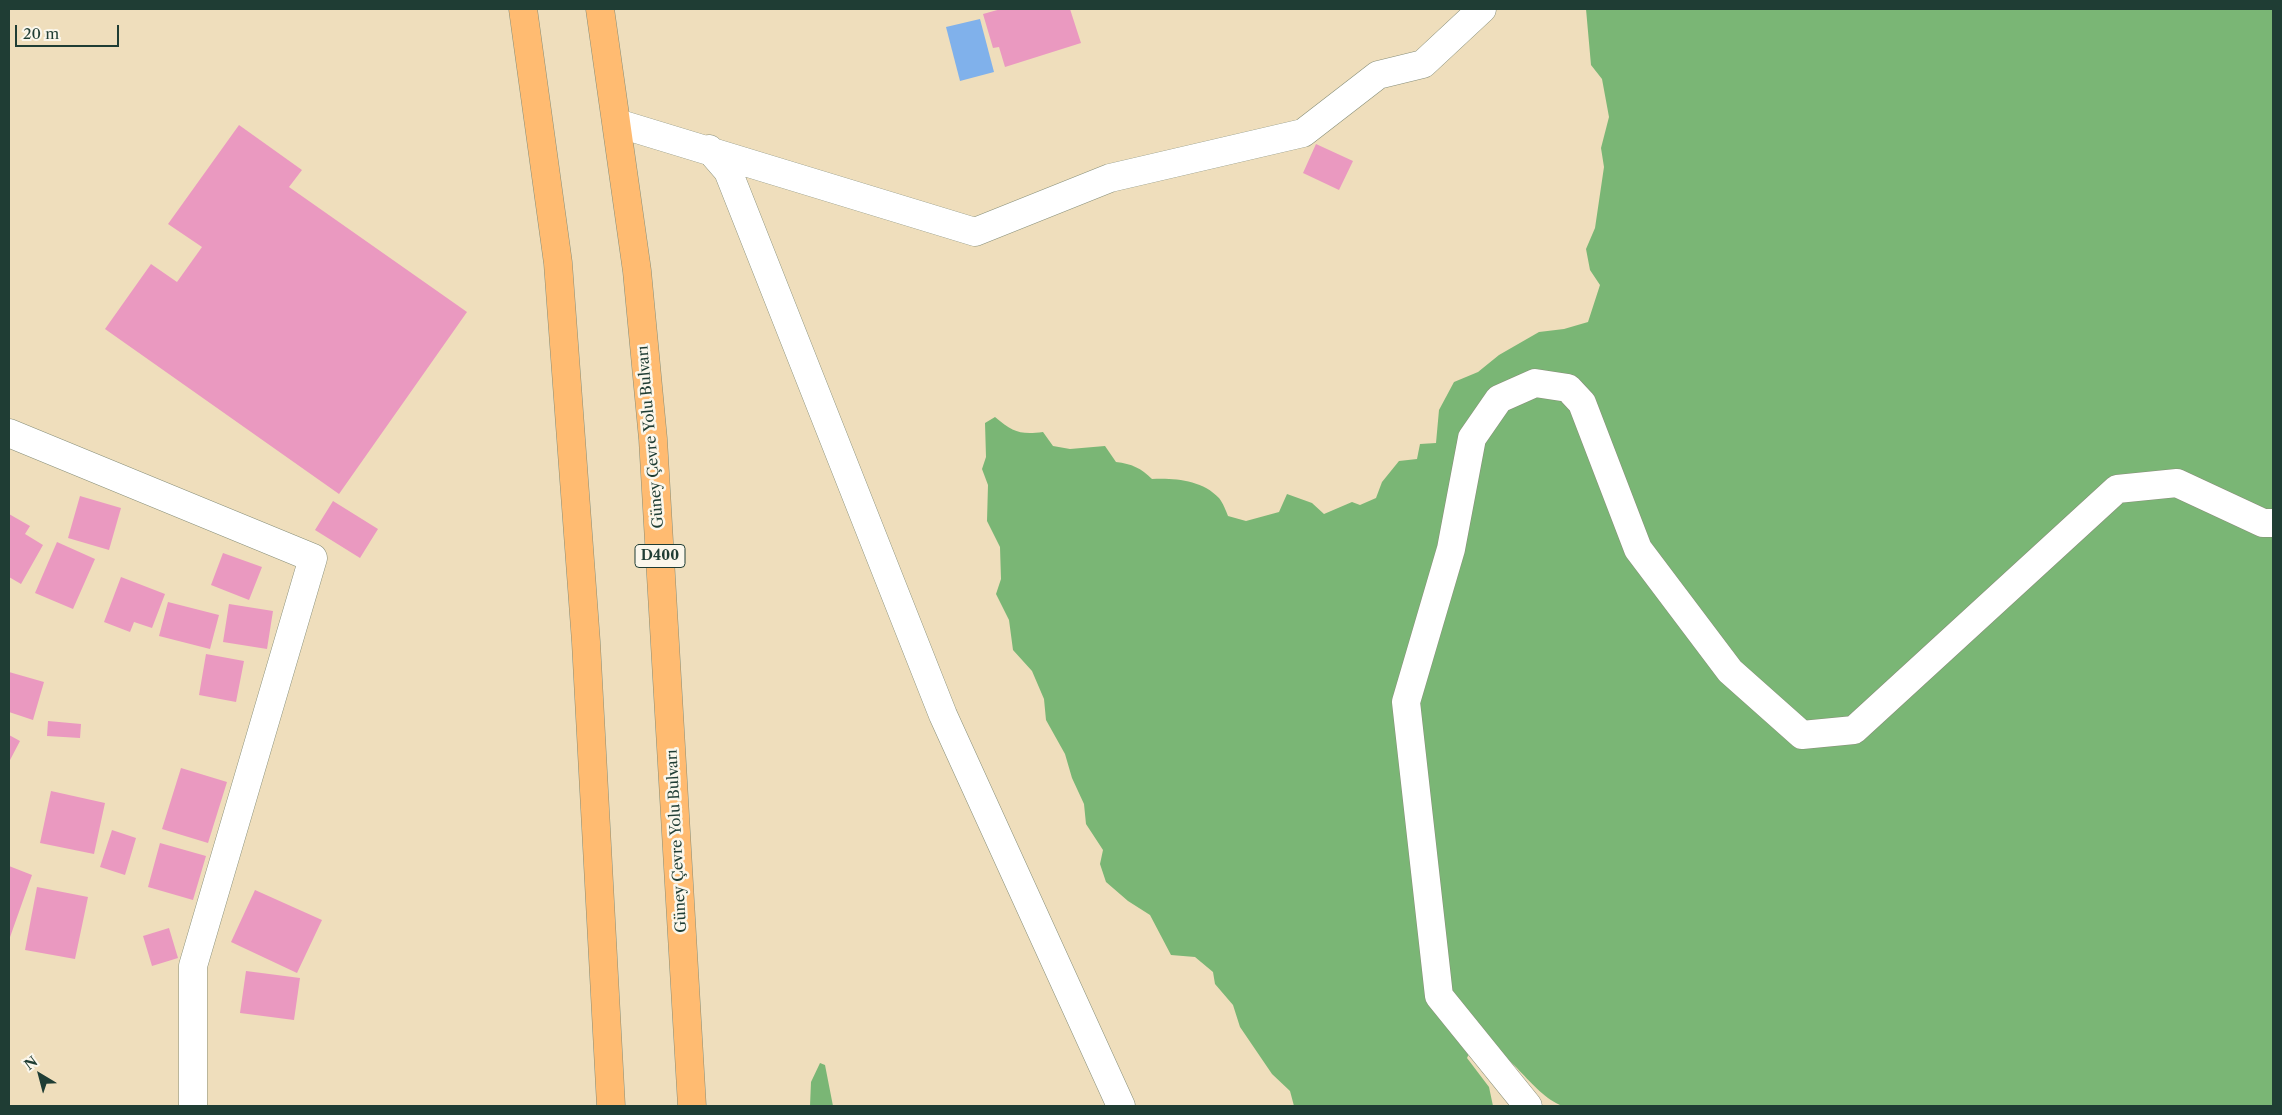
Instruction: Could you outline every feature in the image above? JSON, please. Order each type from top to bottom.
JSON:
[{"type":"highway","points":[[523,9],[558,263],[586,642],[611,1106]]},
{"type":"highway","name":"Güney Çevre Yolu Bulvarı","points":[[600,9],[637,271],[653,439],[692,1106]]},
{"type":"street","points":[[617,123],[709,149],[975,232],[1110,178],[1303,133],[1378,75],[1422,64],[1482,9]]},
{"type":"street","points":[[709,149],[728,171],[943,715],[1121,1106]]},
{"type":"street","points":[[1528,1106],[1439,996],[1406,702],[1451,549],[1472,438],[1498,399],[1535,383],[1568,388],[1582,403],[1638,549],[1730,671],[1802,735],[1854,730],[2117,489],[2177,483],[2263,523],[2273,523]]},
{"type":"street","points":[[9,433],[312,558],[193,966],[193,1106]]},
{"type":"green space","points":[[1586,9],[2273,9],[2273,1106],[1563,1106],[1551,1100],[1540,1091],[1499,1053],[1487,1047],[1473,1045],[1467,1058],[1489,1087],[1493,1106],[1294,1106],[1290,1091],[1272,1074],[1240,1027],[1233,1005],[1215,984],[1213,972],[1195,957],[1171,955],[1150,915],[1128,901],[1106,882],[1100,864],[1103,850],[1086,824],[1084,804],[1072,778],[1065,754],[1046,720],[1044,699],[1032,671],[1013,650],[1009,620],[996,594],[1001,579],[1000,547],[987,521],[988,485],[982,469],[986,457],[985,423],[995,417],[1012,429],[1022,433],[1043,432],[1053,446],[1070,449],[1105,446],[1116,462],[1136,467],[1152,479],[1188,481],[1205,487],[1219,498],[1228,516],[1246,521],[1279,512],[1287,494],[1312,503],[1324,514],[1352,502],[1360,505],[1376,498],[1382,482],[1399,461],[1417,459],[1420,444],[1436,443],[1439,410],[1454,382],[1478,372],[1499,355],[1539,332],[1564,329],[1588,322],[1600,285],[1590,270],[1586,249],[1595,228],[1604,167],[1601,148],[1609,117],[1602,79],[1591,65]]},
{"type":"green space","points":[[820,1063],[825,1065],[833,1106],[810,1106],[811,1082]]},
{"type":"water","points":[[980,19],[994,72],[960,81],[946,27]]},
{"type":"building","points":[[1001,9],[1070,9],[1081,43],[1005,67],[999,47],[993,48],[983,14]]},
{"type":"building","points":[[239,125],[302,170],[289,187],[467,312],[339,494],[105,329],[151,264],[177,282],[202,247],[168,224]]},
{"type":"building","points":[[1316,144],[1353,161],[1339,190],[1303,173]]},
{"type":"building","points":[[80,496],[121,508],[109,550],[68,538]]},
{"type":"building","points":[[333,501],[378,529],[360,558],[315,530]]},
{"type":"building","points":[[9,514],[30,526],[25,534],[43,545],[21,584],[9,577]]},
{"type":"building","points":[[57,542],[95,559],[73,609],[35,593]]},
{"type":"building","points":[[223,553],[262,567],[249,600],[211,585]]},
{"type":"building","points":[[121,577],[165,594],[152,628],[134,622],[130,632],[104,622]]},
{"type":"building","points":[[168,602],[219,615],[210,649],[159,636]]},
{"type":"building","points":[[229,604],[273,611],[267,649],[223,642]]},
{"type":"building","points":[[206,654],[244,661],[236,702],[199,695]]},
{"type":"building","points":[[9,672],[44,682],[33,720],[9,712]]},
{"type":"building","points":[[48,721],[81,724],[80,738],[47,736]]},
{"type":"building","points":[[9,735],[20,741],[9,762]]},
{"type":"building","points":[[181,768],[227,782],[208,843],[162,829]]},
{"type":"building","points":[[51,791],[105,803],[94,854],[40,843]]},
{"type":"building","points":[[112,830],[136,838],[125,875],[100,867]]},
{"type":"building","points":[[160,843],[206,856],[193,900],[148,887]]},
{"type":"building","points":[[9,866],[32,875],[9,940]]},
{"type":"building","points":[[37,887],[88,897],[75,959],[25,950]]},
{"type":"building","points":[[255,890],[322,920],[297,973],[231,942]]},
{"type":"building","points":[[169,928],[178,958],[152,966],[143,936]]},
{"type":"building","points":[[246,971],[300,978],[294,1020],[240,1013]]}]
